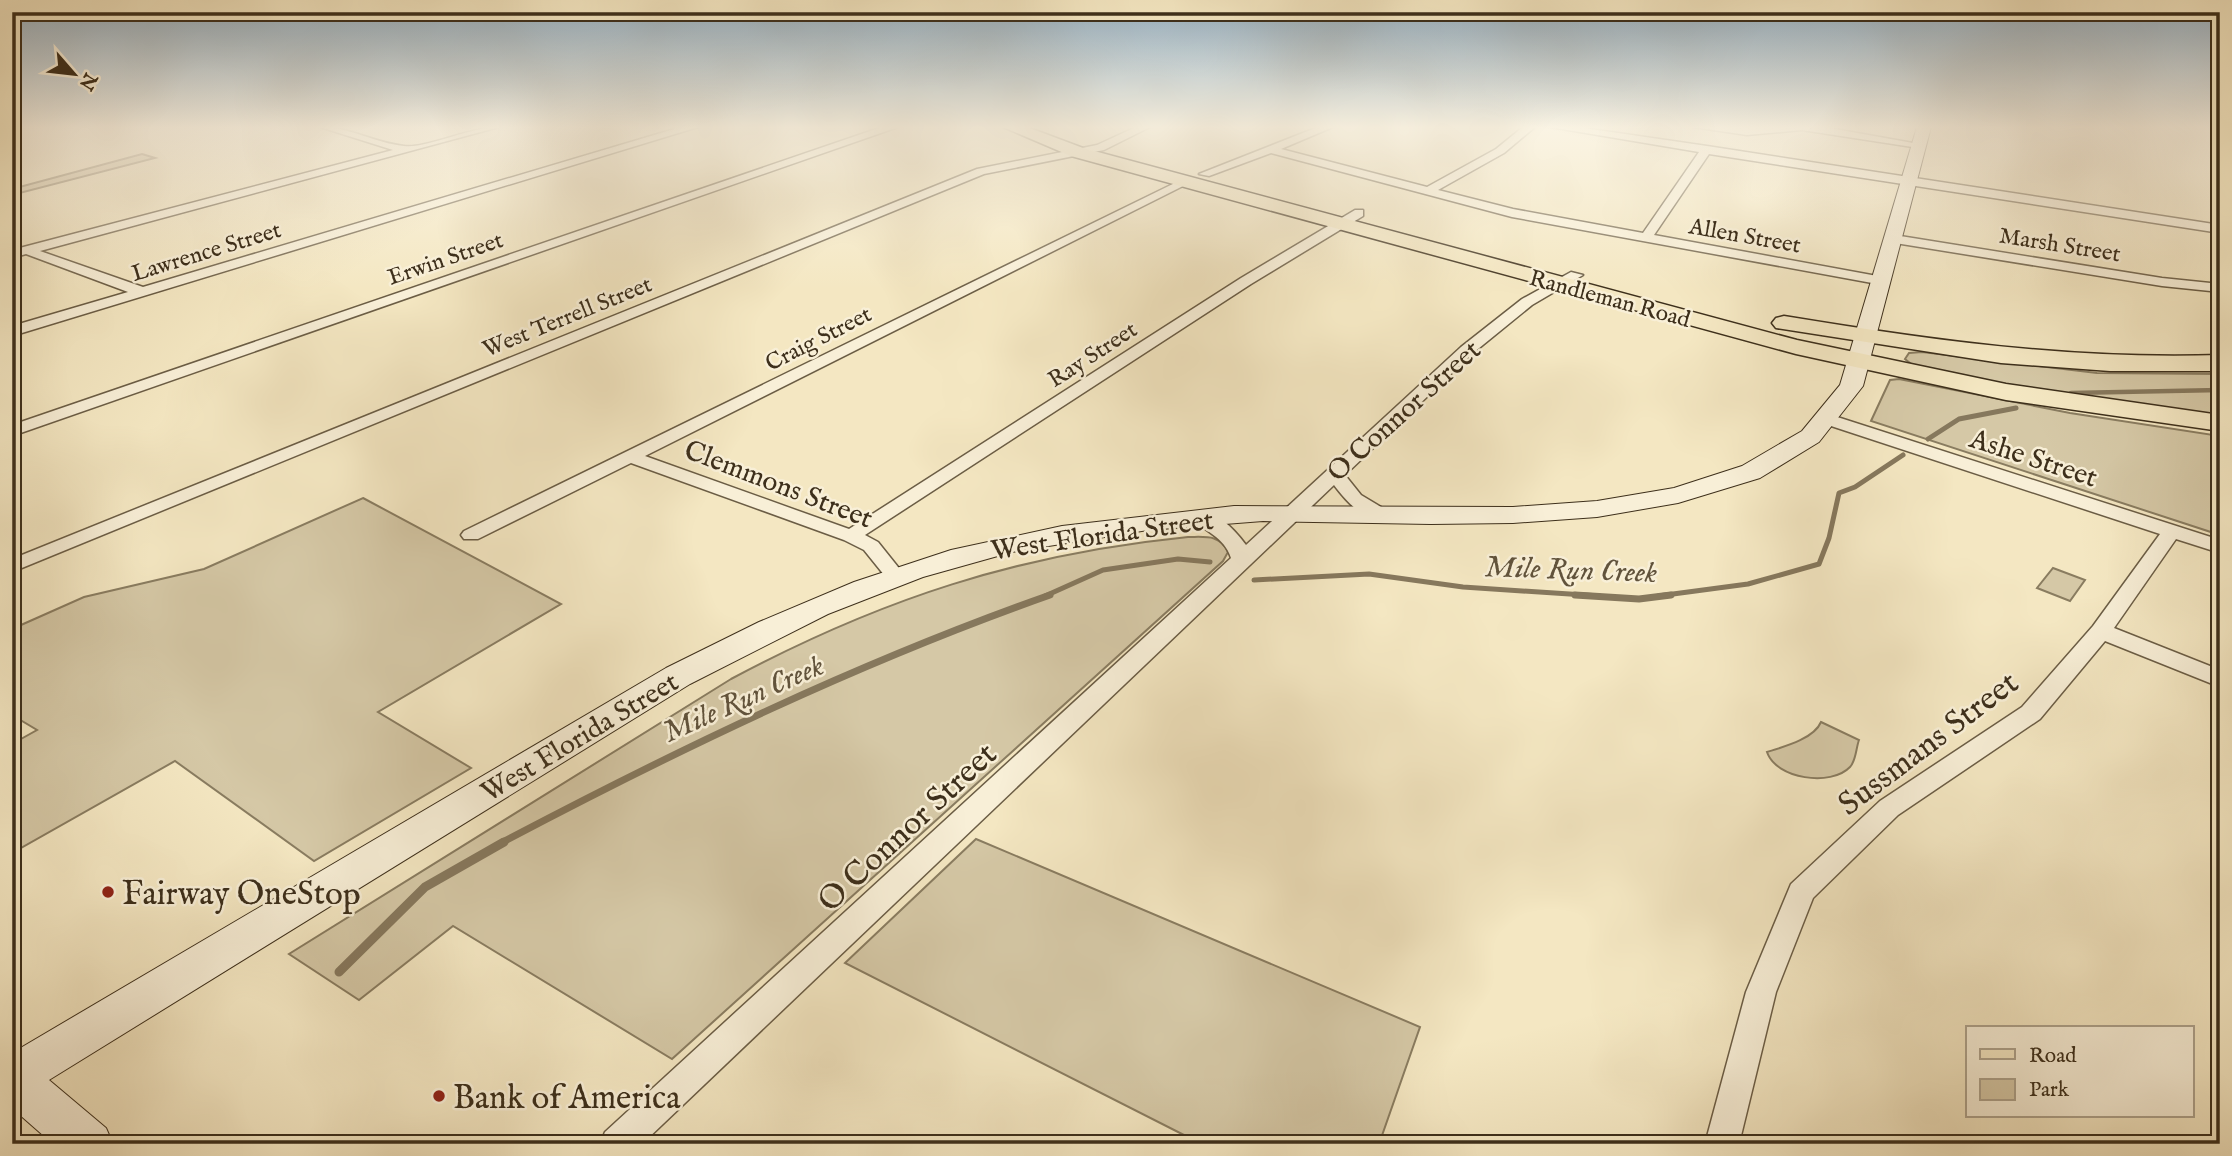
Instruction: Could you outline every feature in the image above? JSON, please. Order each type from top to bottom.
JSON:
[{"type":"main road","name":"Randleman Road","points":[[1207,181],[1349,217],[1566,280],[1926,377],[2080,406],[2220,423]]},
{"type":"main road","name":"West Florida Street","points":[[12,1079],[678,676],[767,628],[838,596],[980,550],[1060,534],[1158,520],[1290,513],[1384,517],[1568,513],[1698,490],[1766,465],[1817,433],[1831,420],[1851,386],[1910,181]]},
{"type":"main road","name":"Randleman Road","points":[[1566,280],[1729,313],[2051,361],[2124,366],[2220,363]]},
{"type":"main road","points":[[12,1079],[89,1144]]},
{"type":"street","points":[[12,254],[289,181]]},
{"type":"street","name":"Lawrence Street","points":[[12,331],[514,181]]},
{"type":"street","name":"Erwin Street","points":[[12,431],[737,181]]},
{"type":"street","name":"West Terrell Street","points":[[12,566],[959,181]]},
{"type":"street","name":"Craig Street","points":[[471,535],[1189,181]]},
{"type":"street","name":"Allen Street","points":[[1386,181],[1512,214],[1883,281]]},
{"type":"street","points":[[1426,192],[1446,181]]},
{"type":"street","points":[[1646,238],[1685,181]]},
{"type":"street","points":[[1916,181],[2220,229]]},
{"type":"street","name":"Ray Street","points":[[851,536],[1349,217]]},
{"type":"street","name":"Marsh Street","points":[[1894,239],[2162,282],[2220,288]]},
{"type":"street","points":[[12,246],[143,292]]},
{"type":"street","name":"O Connor Street","points":[[617,1144],[1475,343],[1527,302],[1566,280]]},
{"type":"street","name":"Ashe Street","points":[[1831,420],[2220,547]]},
{"type":"street","name":"Clemmons Street","points":[[631,457],[871,545],[896,577]]},
{"type":"street","points":[[1334,473],[1354,499],[1384,517]]},
{"type":"street","points":[[1202,517],[1229,533],[1238,545],[1242,559]]},
{"type":"street","name":"Sussmans Street","points":[[1722,1144],[1761,992],[1801,892],[1889,808],[2031,713],[2101,631],[2172,531]]},
{"type":"street","points":[[2101,631],[2220,679]]},
{"type":"green space","points":[[42,181],[66,181],[12,195],[12,189]]},
{"type":"green space","points":[[1922,352],[2097,373],[2220,374],[2220,415],[2029,391],[1915,367],[1905,359],[1909,353]]},
{"type":"green space","points":[[1899,379],[2070,413],[2220,436],[2220,535],[1871,421],[1890,380]]},
{"type":"green space","points":[[363,498],[561,604],[378,712],[471,768],[314,861],[175,761],[12,853],[12,744],[37,730],[12,715],[12,629],[84,597],[204,569]]},
{"type":"green space","points":[[1188,537],[1216,539],[1228,552],[1223,561],[672,1059],[453,926],[359,1000],[289,954],[731,679],[842,625],[952,584],[1008,568],[1066,555]]},
{"type":"green space","points":[[2053,568],[2085,580],[2070,601],[2037,588]]},
{"type":"green space","points":[[1821,722],[1859,740],[1850,767],[1830,777],[1805,777],[1781,769],[1772,761],[1767,752],[1805,738]]},
{"type":"green space","points":[[976,839],[1420,1027],[1379,1144],[1179,1144],[1184,1135],[845,963]]},
{"type":"waterway","name":"Mile Run Creek","points":[[2071,393],[2220,390]]},
{"type":"waterway","name":"Mile Run Creek","points":[[1928,439],[1959,419],[2016,408]]},
{"type":"waterway","name":"Mile Run Creek","points":[[1658,596],[1748,584],[1819,564],[1829,538],[1839,493],[1855,487],[1903,455]]},
{"type":"waterway","name":"Mile Run Creek","points":[[1045,596],[1103,570],[1178,559],[1210,562]]},
{"type":"waterway","name":"Mile Run Creek","points":[[1254,580],[1369,574],[1463,587],[1600,596]]},
{"type":"waterway","name":"Mile Run Creek","points":[[501,843],[635,774],[771,709],[909,649],[1050,595]]},
{"type":"waterway","name":"Mile Run Creek","points":[[1575,595],[1639,599],[1671,595]]},
{"type":"waterway","name":"Mile Run Creek","points":[[339,972],[425,887],[504,842]]},
{"type":"place","name":"Fairway OneStop","points":[[108,892]]},
{"type":"place","name":"Bank of America","points":[[439,1096]]}]
